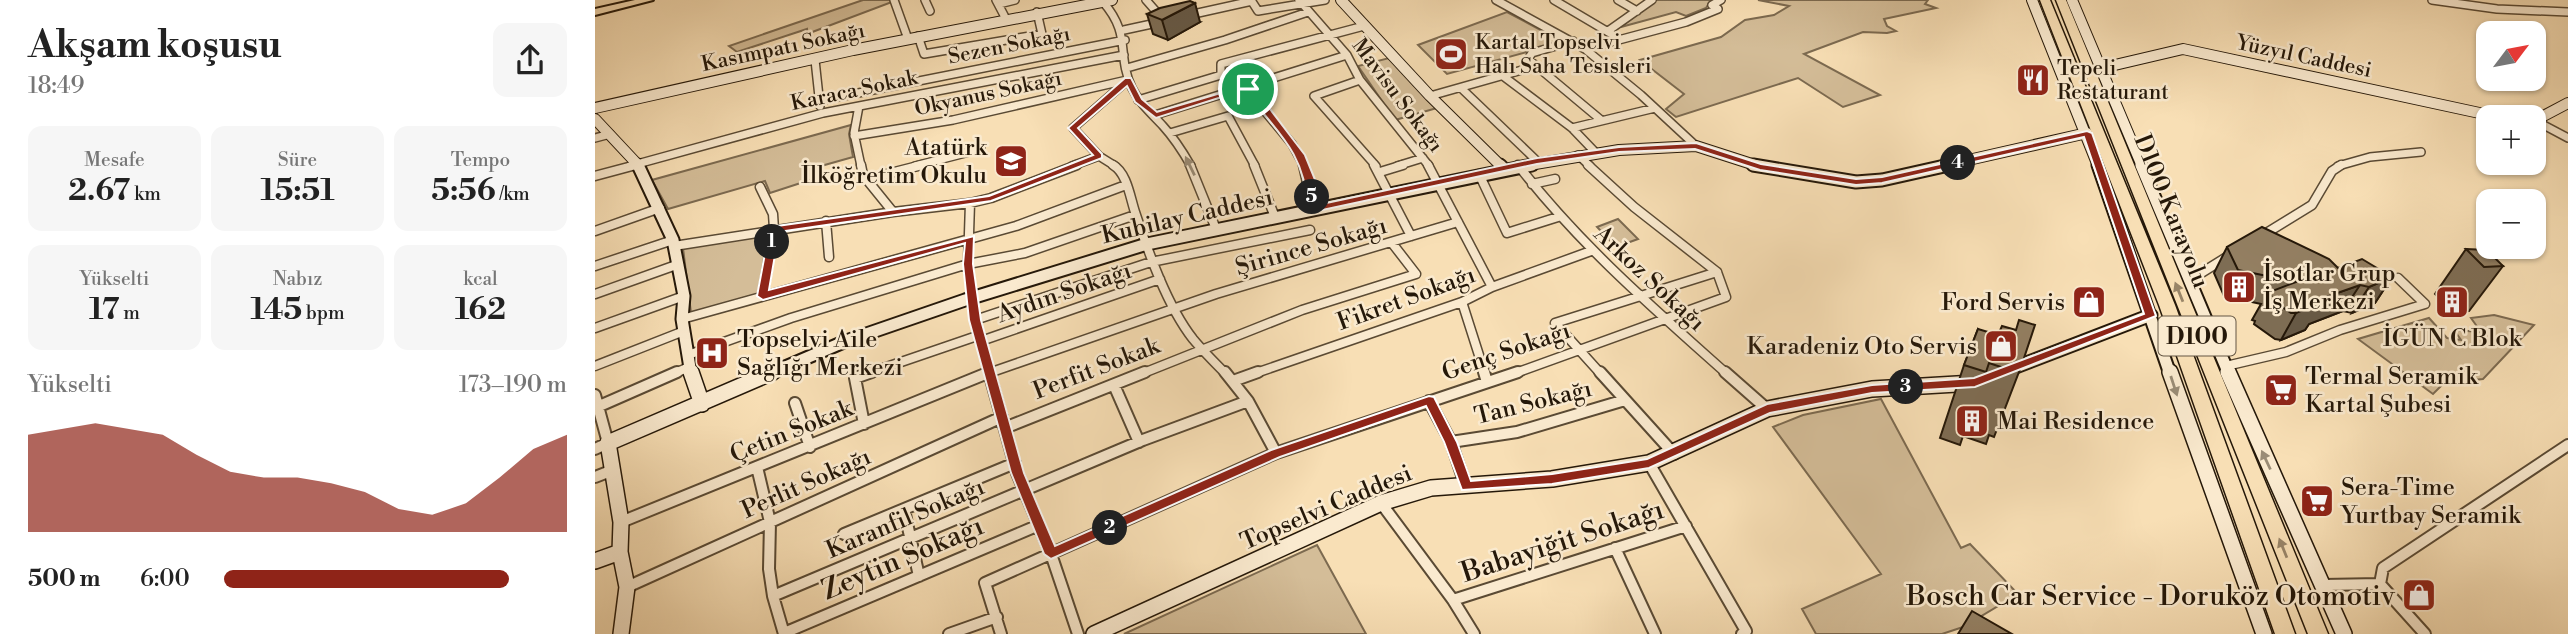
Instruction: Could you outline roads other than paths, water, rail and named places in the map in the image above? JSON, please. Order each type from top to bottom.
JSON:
[{"type":"highway","name":"D100 Karayolu","points":[[2045,0],[2167,305],[2285,634]]},
{"type":"highway","name":"D100 Karayolu","points":[[2061,0],[2318,634]]},
{"type":"highway","name":"D100","points":[[2077,37],[2109,93]]},
{"type":"highway","points":[[2086,103],[2089,137]]},
{"type":"main road","points":[[595,10],[634,0]]},
{"type":"main road","points":[[595,10],[648,0]]},
{"type":"main road","points":[[2032,0],[2089,137],[2263,634]]},
{"type":"main road","name":"Kubilay Caddesi","points":[[1147,244],[1439,183]]},
{"type":"main road","points":[[602,446],[613,470],[621,522],[620,552]]},
{"type":"street","points":[[894,0],[908,38]]},
{"type":"street","points":[[925,0],[930,11]]},
{"type":"street","points":[[1006,19],[997,2],[1015,0]]},
{"type":"street","points":[[1124,30],[1164,21],[1146,0]]},
{"type":"street","points":[[1177,18],[1252,1],[1258,11],[1299,2],[1325,0]]},
{"type":"street","points":[[1341,0],[1430,96],[1504,169]]},
{"type":"street","points":[[1496,0],[1585,49],[1696,146]]},
{"type":"street","points":[[1554,0],[1621,39]]},
{"type":"street","points":[[1618,0],[1637,11]]},
{"type":"street","points":[[1608,31],[1650,0]]},
{"type":"street","points":[[1585,49],[1686,22],[1718,9],[1712,5],[1721,0]]},
{"type":"street","points":[[2072,0],[2249,423],[2344,634]]},
{"type":"street","points":[[2432,0],[2497,9],[2568,12]]},
{"type":"street","points":[[1106,1],[1124,30],[1128,80],[1138,100],[1156,115],[1190,165],[1216,229]]},
{"type":"street","name":"Kasımpatı Sokağı","points":[[595,108],[908,38],[1106,1]]},
{"type":"street","name":"Mavisu Sokağı","points":[[1299,2],[1347,55],[1360,80],[1423,158],[1439,183],[1492,287]]},
{"type":"street","points":[[918,36],[924,54],[1042,34],[1037,12]]},
{"type":"street","points":[[1127,68],[1225,40],[1308,12]]},
{"type":"street","points":[[1138,100],[1221,75],[1221,64],[1364,26]]},
{"type":"street","name":"Sezen Sokağı","points":[[818,101],[1125,40]]},
{"type":"street","points":[[1573,41],[1530,54],[1528,59],[1601,120]]},
{"type":"street","name":"Yüzyıl Caddesi","points":[[2102,68],[2183,49],[2476,112]]},
{"type":"street","name":"Karaca Sokak","points":[[595,176],[637,162],[823,113],[1124,55]]},
{"type":"street","points":[[1156,115],[1347,55]]},
{"type":"street","points":[[815,60],[818,101],[823,113]]},
{"type":"street","points":[[1430,96],[1536,66]]},
{"type":"street","points":[[1503,76],[1572,128],[1595,152]]},
{"type":"street","points":[[1128,80],[1073,128],[1099,156],[1118,168],[1147,244],[1150,262],[1201,349],[1234,381],[1276,453]]},
{"type":"street","name":"Okyanus Sokağı","points":[[854,136],[953,120],[1128,80]]},
{"type":"street","points":[[1360,80],[1314,96],[1357,142],[1380,172],[1411,236]]},
{"type":"street","points":[[1248,86],[1255,99],[1301,155],[1311,182],[1313,209]]},
{"type":"street","points":[[1461,88],[1537,161]]},
{"type":"street","points":[[2546,115],[2568,103]]},
{"type":"street","points":[[859,106],[854,136],[867,180],[893,212]]},
{"type":"street","points":[[1572,128],[1655,108]]},
{"type":"street","points":[[1170,133],[1228,116],[1263,181],[1275,217]]},
{"type":"street","points":[[595,119],[637,162],[660,208],[679,264],[688,361],[702,404]]},
{"type":"street","points":[[2546,127],[2568,138]]},
{"type":"street","points":[[595,138],[610,134]]},
{"type":"street","name":"Kubilay Caddesi","points":[[1439,183],[1537,161],[1595,152],[1696,146],[1760,167],[1856,182],[1882,180],[2089,137]]},
{"type":"street","points":[[867,180],[981,149]]},
{"type":"street","points":[[2247,244],[2312,205],[2332,171],[2343,163],[2370,157],[2421,152]]},
{"type":"street","points":[[1578,155],[1635,207],[1717,272]]},
{"type":"street","points":[[595,266],[673,243],[970,203],[991,198],[1099,156]]},
{"type":"street","points":[[1380,172],[1423,158]]},
{"type":"street","name":"Arkoz Sokağı","points":[[1518,165],[1558,217],[1591,251],[1714,365],[1767,409]]},
{"type":"street","points":[[1479,174],[1507,233],[1558,217]]},
{"type":"street","points":[[1532,184],[1555,179]]},
{"type":"street","points":[[595,366],[683,325],[763,296],[1016,226],[1126,185]]},
{"type":"street","points":[[759,187],[773,214],[774,229],[763,296]]},
{"type":"street","points":[[970,203],[971,238],[968,264],[975,320],[1024,491],[1051,554],[1078,634]]},
{"type":"street","points":[[595,231],[660,208]]},
{"type":"street","points":[[596,407],[688,361],[791,318],[968,264],[1025,254],[1135,215]]},
{"type":"street","points":[[826,221],[829,257]]},
{"type":"street","name":"Şirince Sokağı","points":[[1175,307],[1458,222]]},
{"type":"street","points":[[975,320],[1150,262],[1310,230]]},
{"type":"street","name":"Perfit Sokak","points":[[1004,422],[1114,385],[1302,310],[1416,274],[1392,243]]},
{"type":"street","name":"Kubilay Caddesi","points":[[602,446],[846,341],[1147,244]]},
{"type":"street","name":"Fikret Sokağı","points":[[1234,381],[1462,302],[1492,287],[1591,251]]},
{"type":"street","points":[[2190,280],[2236,251]]},
{"type":"street","points":[[595,294],[679,264]]},
{"type":"street","points":[[1674,454],[1555,323],[1717,272]]},
{"type":"street","name":"Genç Sokağı","points":[[997,617],[985,583],[1276,453],[1726,298],[1717,272]]},
{"type":"street","points":[[2226,366],[2286,352],[2340,330],[2425,304],[2398,278]]},
{"type":"street","name":"Aydın Sokağı","points":[[864,424],[855,378],[1160,279]]},
{"type":"street","points":[[595,328],[684,296]]},
{"type":"street","points":[[1462,302],[1487,382]]},
{"type":"street","name":"Çetin Sokak","points":[[621,522],[991,372],[1175,307]]},
{"type":"street","name":"Topselvi Caddesi","points":[[1094,634],[1381,503],[1431,488],[1552,479],[1649,463],[1674,454],[1767,409],[1872,389],[1975,383],[2151,316]]},
{"type":"street","points":[[1114,385],[1139,442]]},
{"type":"street","points":[[595,395],[602,446]]},
{"type":"street","name":"Tan Sokağı","points":[[1451,442],[1517,432],[1625,400]]},
{"type":"street","name":"Karanfil Sokağı","points":[[773,596],[1139,442],[1248,401]]},
{"type":"street","points":[[1429,401],[1451,442],[1466,487]]},
{"type":"street","points":[[795,403],[810,447]]},
{"type":"street","name":"Perlit Sokağı","points":[[627,587],[770,522],[1004,422]]},
{"type":"street","points":[[2380,584],[2383,568],[2567,446]]},
{"type":"street","points":[[845,534],[1015,463]]},
{"type":"street","points":[[1649,463],[1744,633]]},
{"type":"street","points":[[757,467],[770,522],[769,569],[773,596],[784,634]]},
{"type":"street","points":[[595,477],[613,470]]},
{"type":"street","points":[[1381,503],[1453,600],[1474,634]]},
{"type":"street","points":[[904,510],[919,576]]},
{"type":"street","name":"Zeytin Sokağı","points":[[784,634],[1038,525]]},
{"type":"street","name":"Babayiğit Sokağı","points":[[1453,600],[1686,526]]},
{"type":"street","points":[[1615,548],[1655,634]]},
{"type":"street","points":[[595,561],[620,552],[627,587],[620,634]]},
{"type":"street","points":[[2323,584],[2380,584],[2425,634]]},
{"type":"street","points":[[949,634],[997,617],[1001,634]]},
{"type":"place","name":"Kartal Topselvi Halı Saha Tesisleri","points":[[1451,54]]},
{"type":"place","name":"Tepeli Restaturant","points":[[2033,80]]},
{"type":"place","name":"Atatürk İlköğretim Okulu","points":[[1011,161]]},
{"type":"place","name":"İsotlar Grup İş Merkezi","points":[[2239,287]]},
{"type":"place","name":"Ford Servis","points":[[2089,302]]},
{"type":"place","name":"İGÜN C Blok","points":[[2452,302]]},
{"type":"place","name":"Karadeniz Oto Servis","points":[[2001,346]]},
{"type":"place","name":"Topselvi Aile Sağlığı Merkezi","points":[[712,353]]},
{"type":"place","name":"Termal Seramik Kartal Şubesi","points":[[2281,390]]},
{"type":"place","name":"Mai Residence","points":[[1972,421]]},
{"type":"place","name":"Sera-Time Yurtbay Seramik","points":[[2317,501]]},
{"type":"place","name":"Bosch Car Service - Doruköz Otomotiv","points":[[2419,595]]}]
